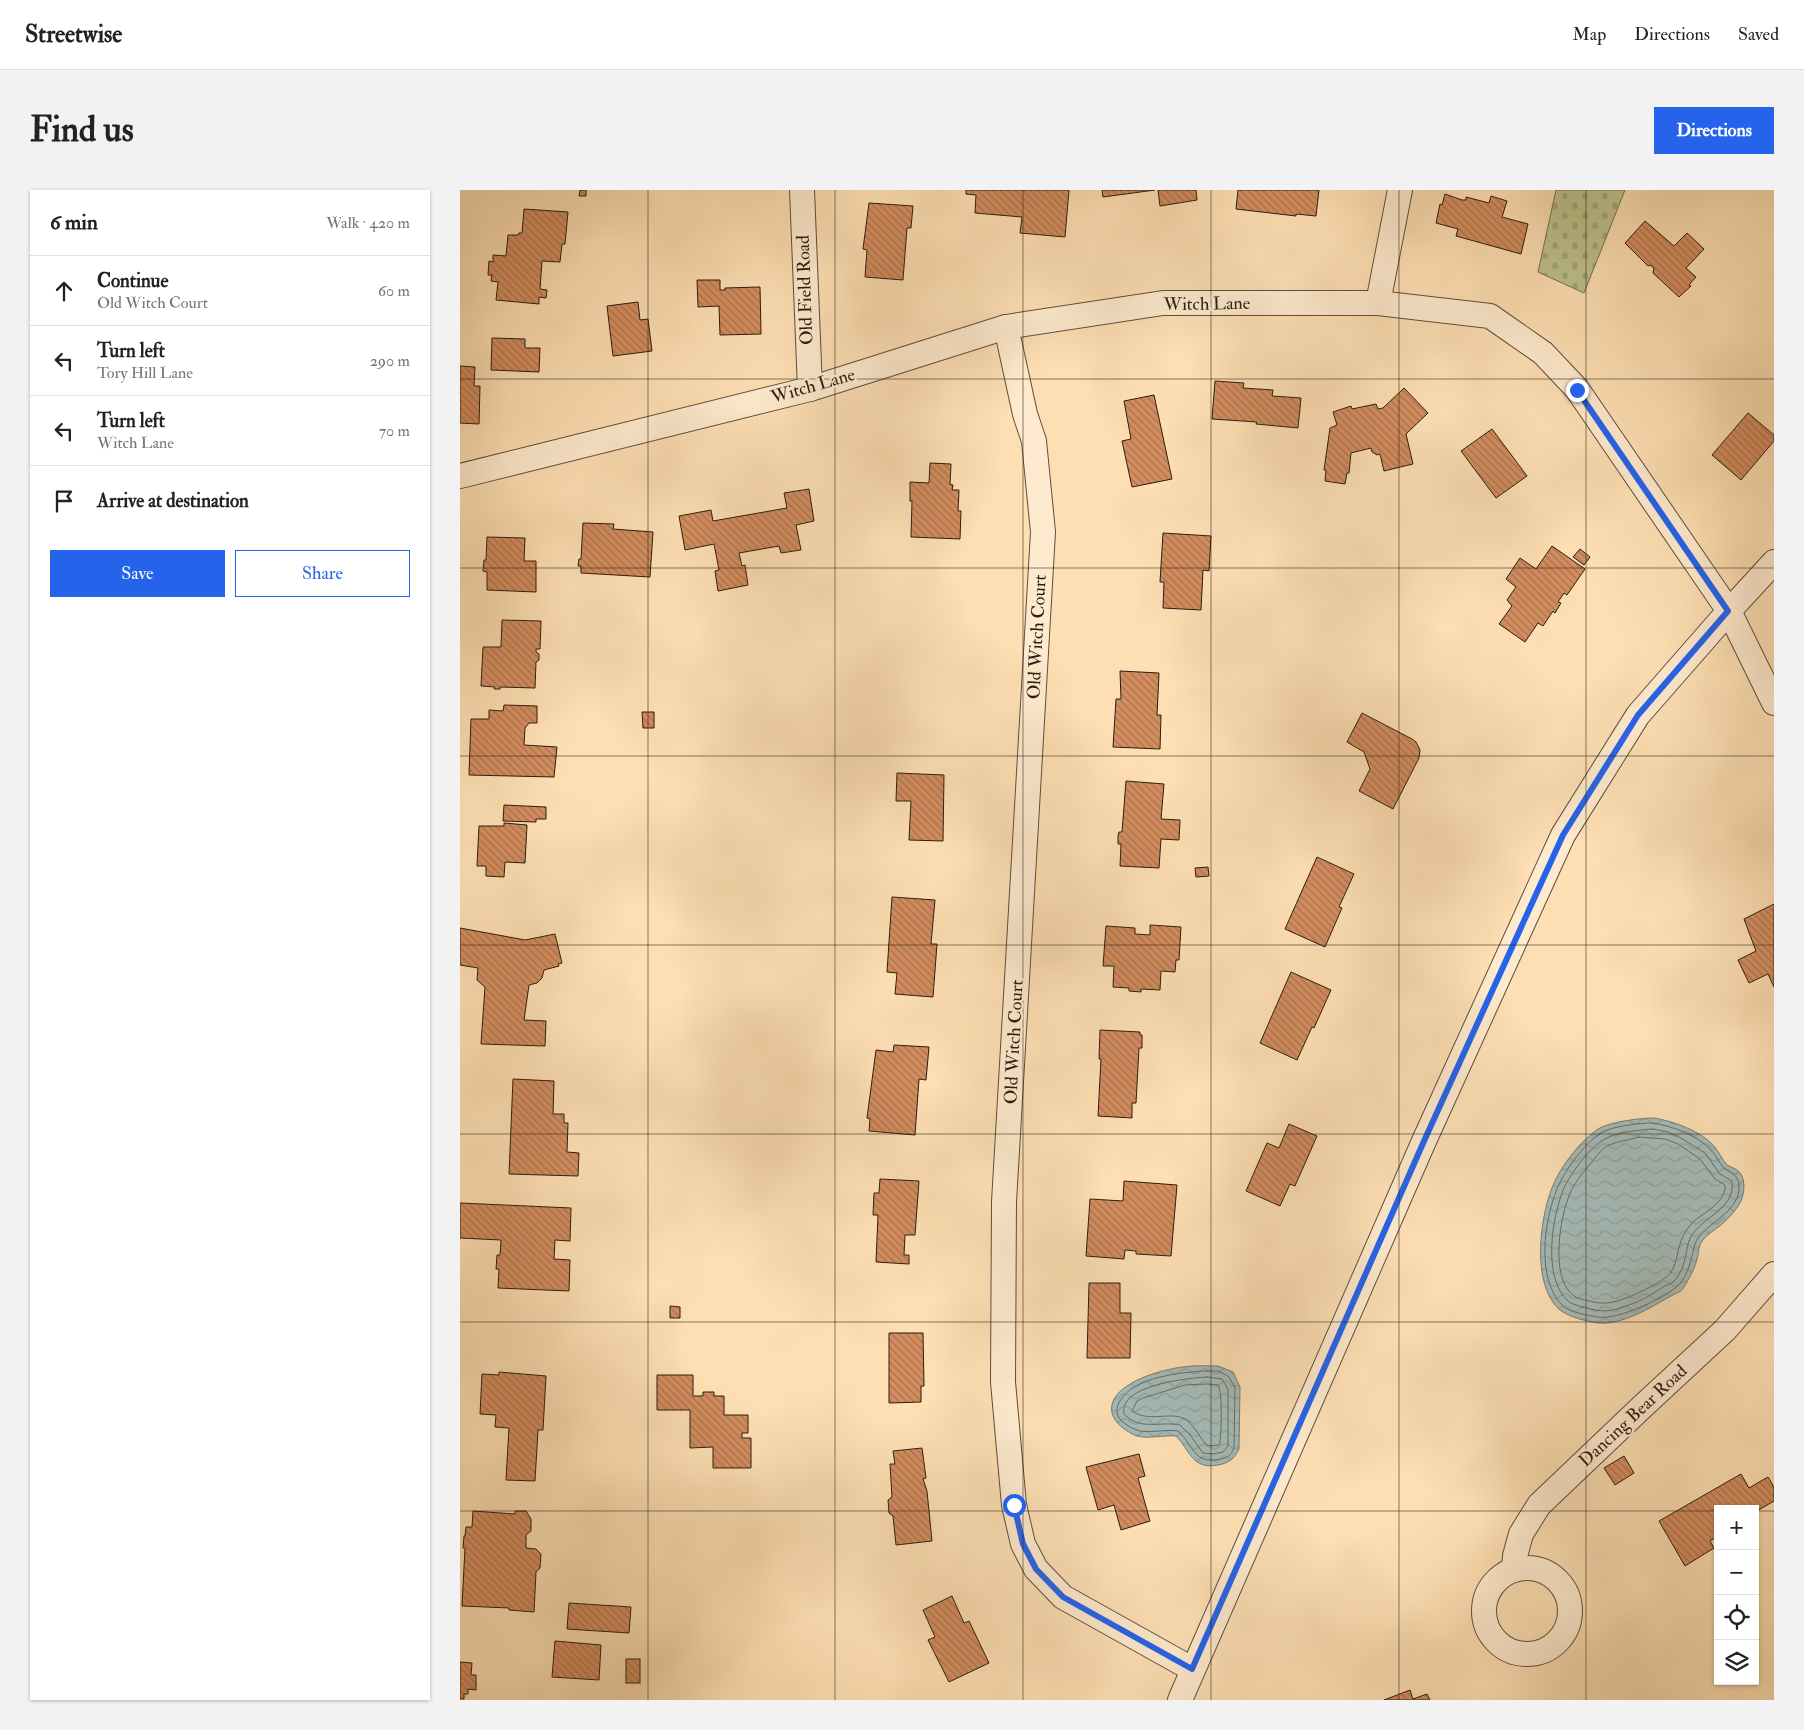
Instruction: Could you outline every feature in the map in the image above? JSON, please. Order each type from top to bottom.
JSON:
[{"type":"street","name":"Old Field Road","points":[[802,190],[810,389]]},
{"type":"street","points":[[1378,303],[1400,190]]},
{"type":"street","name":"Witch Lane","points":[[460,476],[810,389],[1006,327],[1163,303],[1378,303],[1490,316],[1543,353],[1577,390],[1728,611],[1774,703]]},
{"type":"street","name":"Old Witch Court","points":[[1006,327],[1024,414],[1034,441],[1043,532],[1004,1202],[1002,1382],[1014,1505],[1023,1544],[1036,1569],[1063,1597],[1192,1669]]},
{"type":"street","points":[[1180,1700],[1424,1141],[1563,835],[1638,715],[1728,611],[1774,562]]},
{"type":"street","name":"Dancing Bear Road","points":[[1514,1570],[1515,1556],[1521,1534],[1539,1505],[1725,1330],[1774,1274]]},
{"type":"green space","points":[[1556,190],[1625,190],[1584,293],[1538,272]]},
{"type":"water","points":[[1654,1118],[1686,1127],[1702,1136],[1716,1148],[1727,1165],[1737,1170],[1742,1176],[1744,1189],[1741,1201],[1727,1219],[1702,1241],[1693,1270],[1680,1291],[1645,1311],[1626,1319],[1608,1323],[1579,1319],[1568,1315],[1560,1310],[1551,1299],[1544,1284],[1541,1266],[1542,1229],[1545,1211],[1555,1181],[1574,1152],[1598,1129],[1617,1122]]},
{"type":"water","points":[[1218,1366],[1233,1372],[1240,1387],[1239,1449],[1228,1462],[1218,1465],[1202,1465],[1193,1458],[1176,1436],[1137,1436],[1122,1427],[1112,1413],[1113,1403],[1118,1394],[1138,1380],[1174,1368]]},
{"type":"building","points":[[580,190],[586,190],[586,196],[579,196]]},
{"type":"building","points":[[966,190],[1069,190],[1065,237],[1020,233],[1022,217],[975,213],[976,195],[966,194]]},
{"type":"building","points":[[1102,190],[1155,190],[1103,197]]},
{"type":"building","points":[[1158,190],[1196,190],[1197,200],[1160,206]]},
{"type":"building","points":[[1238,190],[1319,190],[1316,216],[1296,214],[1296,216],[1236,209]]},
{"type":"building","points":[[1445,194],[1462,200],[1466,200],[1466,197],[1489,203],[1491,196],[1507,201],[1502,217],[1528,224],[1521,254],[1456,236],[1458,229],[1436,223],[1440,204],[1442,205]]},
{"type":"building","points":[[869,203],[913,206],[911,228],[907,228],[903,280],[865,277],[867,250],[863,249]]},
{"type":"building","points":[[524,209],[568,212],[565,244],[562,244],[560,262],[542,261],[540,289],[547,290],[546,298],[539,297],[539,304],[496,300],[498,282],[491,281],[492,275],[488,275],[489,261],[493,262],[493,255],[506,256],[508,235],[522,233]]},
{"type":"building","points":[[1645,221],[1674,246],[1687,233],[1704,249],[1686,268],[1696,277],[1689,285],[1691,286],[1679,297],[1653,273],[1654,268],[1650,265],[1648,266],[1625,243]]},
{"type":"building","points":[[697,280],[720,280],[720,290],[725,290],[725,288],[760,287],[761,334],[720,335],[719,306],[698,307]]},
{"type":"building","points":[[638,302],[640,320],[648,319],[652,351],[613,356],[607,306]]},
{"type":"building","points":[[492,338],[525,339],[525,348],[540,348],[539,372],[491,370]]},
{"type":"building","points":[[460,366],[475,367],[474,386],[480,386],[479,424],[460,423]]},
{"type":"building","points":[[1215,381],[1244,383],[1243,388],[1273,390],[1272,396],[1301,398],[1298,428],[1256,424],[1257,422],[1212,419]]},
{"type":"building","points":[[1404,388],[1428,413],[1406,434],[1413,464],[1384,471],[1380,454],[1377,455],[1372,452],[1371,448],[1351,453],[1349,473],[1347,473],[1345,484],[1325,481],[1326,470],[1324,470],[1330,428],[1337,425],[1333,412],[1351,406],[1352,409],[1376,404],[1378,409],[1383,408]]},
{"type":"building","points":[[1154,395],[1172,479],[1132,487],[1122,441],[1131,439],[1124,401]]},
{"type":"building","points":[[1748,413],[1774,435],[1774,441],[1741,480],[1712,455]]},
{"type":"building","points":[[1492,429],[1527,476],[1496,498],[1461,451]]},
{"type":"building","points":[[930,463],[951,464],[950,484],[953,485],[952,490],[959,490],[958,511],[961,511],[960,539],[911,537],[912,501],[910,501],[910,482],[929,483]]},
{"type":"building","points":[[809,489],[814,521],[796,525],[801,550],[781,553],[779,546],[739,553],[742,566],[745,565],[748,585],[718,591],[715,571],[719,570],[714,544],[685,550],[679,516],[711,510],[713,521],[787,508],[784,493]]},
{"type":"building","points":[[583,523],[614,524],[613,529],[653,532],[650,577],[581,573],[581,566],[578,566],[579,559],[581,559]]},
{"type":"building","points":[[1163,533],[1211,536],[1209,571],[1203,570],[1201,610],[1163,608],[1164,582],[1160,582]]},
{"type":"building","points":[[487,537],[525,538],[524,561],[536,561],[536,592],[487,590],[487,572],[483,571],[484,560],[486,560]]},
{"type":"building","points":[[1552,546],[1585,569],[1567,595],[1564,593],[1558,602],[1561,603],[1555,613],[1553,611],[1543,626],[1538,623],[1525,642],[1499,624],[1512,606],[1507,600],[1516,587],[1506,579],[1520,558],[1536,569]]},
{"type":"building","points":[[1580,549],[1590,557],[1584,565],[1573,557]]},
{"type":"building","points":[[502,620],[541,621],[540,649],[536,649],[536,652],[539,654],[539,660],[536,662],[535,688],[500,687],[500,689],[494,689],[495,687],[481,686],[483,647],[501,647]]},
{"type":"building","points":[[1120,671],[1159,673],[1157,715],[1161,715],[1160,749],[1113,747],[1116,699],[1121,699]]},
{"type":"building","points":[[504,705],[537,706],[537,723],[529,723],[525,728],[524,745],[557,747],[554,777],[469,775],[471,719],[489,719],[489,710],[503,711]]},
{"type":"building","points":[[642,712],[654,712],[654,728],[643,728]]},
{"type":"building","points":[[1362,713],[1412,739],[1420,750],[1419,758],[1393,809],[1359,791],[1370,769],[1364,752],[1347,742]]},
{"type":"building","points":[[897,773],[944,775],[943,841],[909,840],[911,801],[896,801]]},
{"type":"building","points":[[1126,781],[1164,784],[1161,819],[1180,820],[1179,840],[1161,839],[1159,868],[1120,866],[1121,844],[1118,844],[1118,836],[1119,832],[1122,832]]},
{"type":"building","points":[[504,805],[546,807],[546,819],[536,819],[536,822],[503,821]]},
{"type":"building","points":[[504,823],[527,825],[525,863],[505,862],[504,877],[486,876],[486,866],[477,866],[479,826],[504,826]]},
{"type":"building","points":[[1317,857],[1354,874],[1339,907],[1342,908],[1325,947],[1285,929]]},
{"type":"building","points":[[1208,867],[1209,876],[1196,877],[1195,868]]},
{"type":"building","points":[[892,897],[935,900],[931,944],[937,944],[933,997],[895,994],[897,973],[887,972]]},
{"type":"building","points":[[1774,904],[1774,987],[1768,974],[1749,983],[1738,960],[1756,951],[1744,919]]},
{"type":"building","points":[[1150,925],[1181,927],[1179,960],[1176,960],[1175,972],[1161,971],[1160,990],[1141,989],[1141,992],[1129,991],[1129,988],[1113,987],[1114,966],[1103,966],[1106,926],[1135,928],[1135,934],[1150,935]]},
{"type":"building","points":[[460,928],[525,940],[555,934],[562,963],[558,964],[559,966],[544,970],[542,978],[537,983],[529,985],[524,1020],[546,1021],[545,1046],[481,1044],[485,987],[477,980],[478,968],[460,965]]},
{"type":"building","points":[[1291,972],[1331,990],[1297,1060],[1260,1043]]},
{"type":"building","points":[[1100,1030],[1140,1032],[1140,1035],[1142,1035],[1142,1048],[1139,1048],[1136,1103],[1132,1103],[1132,1118],[1098,1116],[1101,1059],[1099,1059]]},
{"type":"building","points":[[894,1045],[929,1047],[926,1080],[919,1079],[915,1135],[869,1131],[870,1119],[867,1118],[876,1050],[893,1052]]},
{"type":"building","points":[[513,1079],[554,1081],[553,1114],[564,1114],[564,1123],[568,1123],[567,1152],[579,1153],[578,1176],[509,1174]]},
{"type":"building","points":[[1289,1124],[1317,1136],[1295,1186],[1290,1184],[1280,1206],[1246,1191],[1267,1143],[1279,1148]]},
{"type":"building","points":[[880,1179],[919,1181],[915,1235],[905,1235],[904,1255],[909,1255],[909,1264],[876,1262],[878,1215],[873,1215],[874,1193],[879,1193]]},
{"type":"building","points":[[1124,1181],[1177,1185],[1171,1256],[1136,1254],[1136,1251],[1125,1250],[1124,1259],[1086,1256],[1090,1199],[1123,1201]]},
{"type":"building","points":[[460,1203],[571,1208],[570,1241],[555,1240],[554,1259],[570,1260],[569,1291],[498,1288],[499,1269],[496,1269],[497,1255],[500,1255],[501,1240],[460,1238]]},
{"type":"building","points":[[1089,1283],[1120,1283],[1120,1313],[1131,1313],[1130,1358],[1087,1358]]},
{"type":"building","points":[[670,1306],[680,1307],[680,1318],[670,1318]]},
{"type":"building","points":[[889,1333],[923,1333],[924,1386],[921,1386],[921,1402],[889,1403]]},
{"type":"building","points":[[499,1372],[546,1376],[543,1430],[538,1430],[535,1481],[506,1480],[509,1428],[495,1427],[496,1415],[480,1414],[482,1374],[499,1375]]},
{"type":"building","points":[[657,1375],[693,1375],[693,1396],[703,1396],[703,1392],[714,1392],[714,1396],[724,1396],[724,1415],[748,1415],[748,1433],[742,1433],[742,1438],[751,1438],[751,1468],[713,1468],[713,1447],[690,1448],[690,1410],[657,1410]]},
{"type":"building","points":[[922,1448],[926,1478],[923,1479],[927,1491],[932,1541],[896,1545],[893,1516],[889,1513],[888,1500],[892,1497],[890,1464],[895,1464],[893,1451]]},
{"type":"building","points":[[1139,1454],[1145,1476],[1138,1478],[1150,1521],[1121,1530],[1114,1505],[1098,1510],[1086,1467]]},
{"type":"building","points":[[1624,1456],[1634,1473],[1615,1485],[1604,1468]]},
{"type":"building","points":[[1741,1474],[1749,1488],[1768,1477],[1774,1487],[1774,1501],[1759,1510],[1759,1505],[1714,1505],[1714,1538],[1710,1541],[1714,1548],[1685,1566],[1659,1521]]},
{"type":"building","points":[[473,1511],[515,1514],[515,1511],[526,1511],[531,1519],[531,1531],[526,1535],[526,1548],[536,1549],[541,1554],[540,1568],[536,1572],[534,1612],[509,1610],[509,1608],[462,1606],[464,1536],[466,1527],[472,1527]]},
{"type":"building","points":[[952,1596],[964,1623],[969,1621],[989,1663],[949,1682],[928,1640],[935,1637],[923,1610]]},
{"type":"building","points":[[569,1603],[631,1607],[629,1633],[567,1629]]},
{"type":"building","points":[[555,1641],[601,1645],[599,1680],[552,1677]]},
{"type":"building","points":[[626,1659],[640,1659],[640,1683],[626,1683]]},
{"type":"building","points":[[460,1662],[472,1663],[471,1675],[476,1675],[476,1690],[468,1689],[468,1694],[464,1694],[464,1699],[460,1699]]},
{"type":"building","points":[[1410,1690],[1413,1699],[1427,1694],[1430,1700],[1384,1700]]},
{"type":"route","points":[[1014,1505],[1023,1544],[1036,1569],[1063,1597],[1192,1669],[1424,1141],[1563,835],[1638,715],[1728,611],[1577,390]]}]
